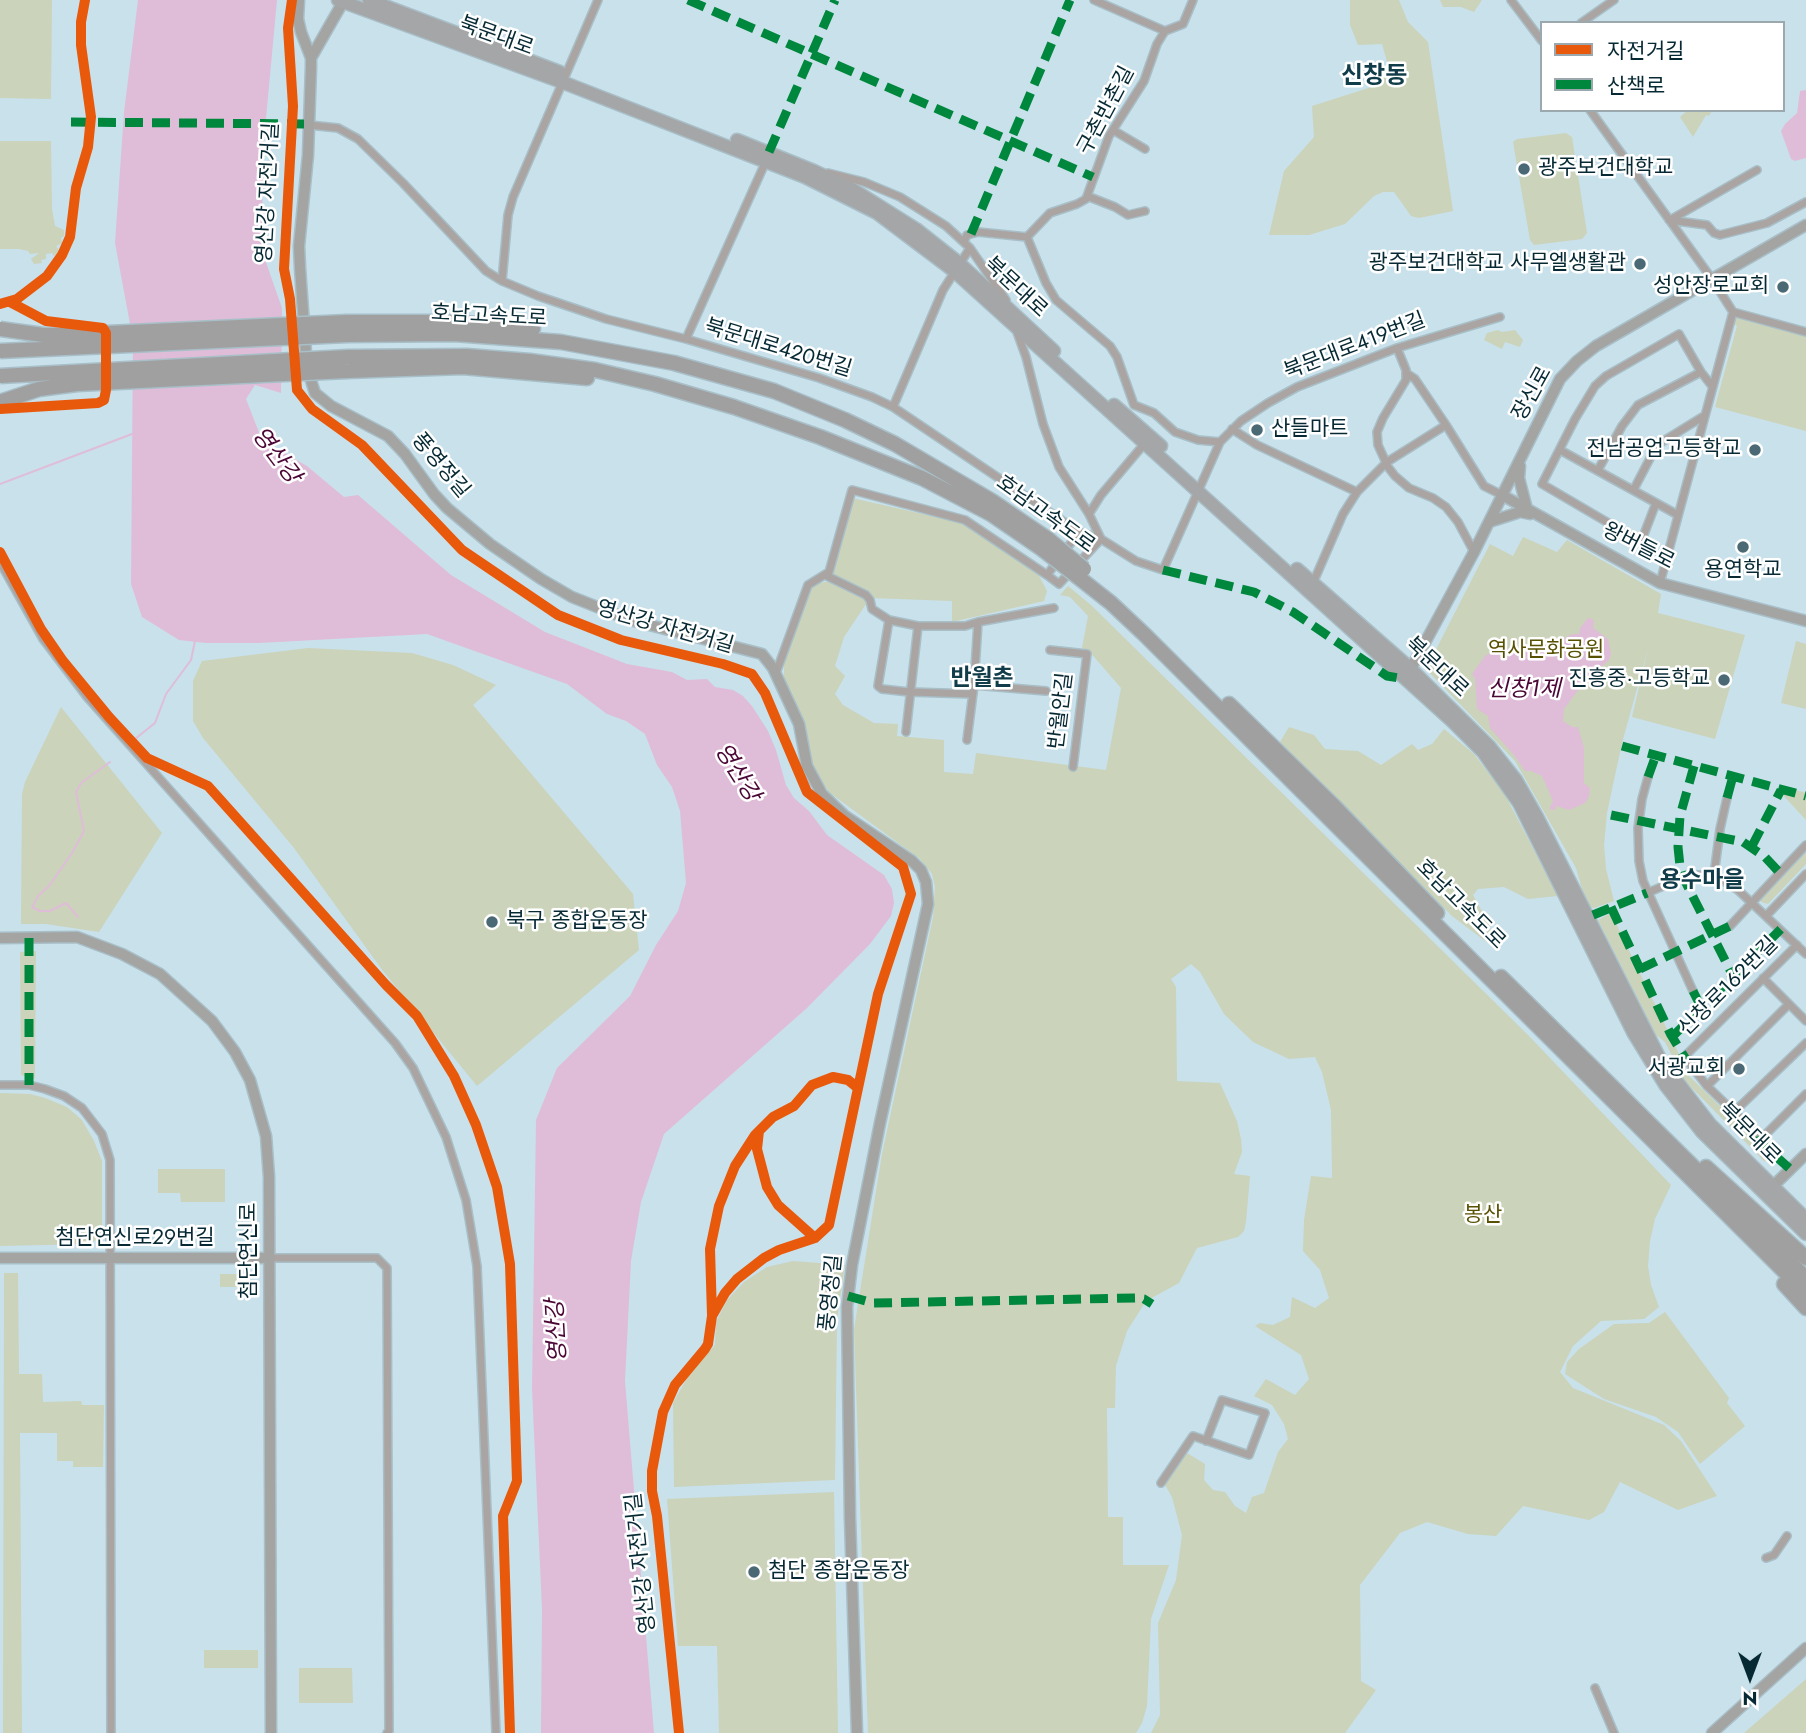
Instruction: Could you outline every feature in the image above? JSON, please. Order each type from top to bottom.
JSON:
[{"type":"highway","points":[[0,329],[65,335],[347,329]]},
{"type":"highway","name":"호남고속도로","points":[[0,351],[347,329],[561,342],[674,363],[774,391],[895,444],[983,495],[1152,629],[1334,806],[1464,940],[1806,1278]]},
{"type":"highway","name":"호남고속도로","points":[[0,376],[347,364],[424,355],[480,357],[564,366],[642,380],[734,407],[874,458],[922,478],[1045,544]]},
{"type":"highway","points":[[0,402],[39,389],[77,384],[347,364]]},
{"type":"highway","name":"호남고속도로","points":[[1081,573],[1806,1293]]},
{"type":"highway","points":[[1644,1118],[1680,1144],[1806,1258]]},
{"type":"highway","points":[[1692,1181],[1718,1218],[1806,1307]]},
{"type":"main road","name":"북문대로","points":[[369,0],[564,78],[814,171],[886,209],[957,267],[1145,443],[1313,583],[1408,674],[1475,744],[1504,779],[1545,853],[1633,1032],[1666,1086],[1702,1132],[1806,1219]]},
{"type":"main road","name":"북문대로","points":[[341,1],[564,78]]},
{"type":"main road","name":"북문대로","points":[[768,156],[877,213],[957,267]]},
{"type":"main road","name":"북문대로","points":[[1015,322],[1408,674]]},
{"type":"main road","name":"북문대로","points":[[1770,1189],[1806,1234]]},
{"type":"street","name":"풍영정길","points":[[299,0],[301,32],[311,58],[309,125],[299,246],[307,368],[316,393],[331,406],[388,436],[447,509],[490,544],[541,579],[572,597],[630,620],[755,651],[766,658],[799,724],[807,766],[822,794],[845,816],[918,866],[926,882],[928,893],[875,1147],[852,1265],[847,1307],[857,1733]]},
{"type":"street","points":[[502,281],[510,207],[521,175],[598,0]]},
{"type":"street","points":[[1094,0],[1165,31],[1183,24],[1193,0]]},
{"type":"street","points":[[1511,0],[1540,38]]},
{"type":"street","points":[[1584,21],[1614,0]]},
{"type":"street","points":[[311,58],[341,1]]},
{"type":"street","name":"구촌반촌길","points":[[1087,196],[1112,130],[1144,80],[1157,44],[1165,31]]},
{"type":"street","points":[[1591,112],[1712,279],[1733,313],[1806,332]]},
{"type":"street","name":"북문대로420번길","points":[[309,125],[338,128],[358,139],[486,271],[502,281],[606,319],[686,339],[829,381],[893,407],[1079,532],[1101,539],[1136,561],[1163,570],[1200,488]]},
{"type":"street","points":[[1112,130],[1145,149]]},
{"type":"street","points":[[686,339],[768,156]]},
{"type":"street","points":[[1669,220],[1757,170]]},
{"type":"street","points":[[814,171],[864,182],[900,197],[946,226],[970,248],[1015,322]]},
{"type":"street","points":[[1027,237],[1042,218],[1082,202],[1087,196],[1128,215],[1145,211]]},
{"type":"street","points":[[1669,220],[1707,225],[1720,235],[1767,223],[1806,202]]},
{"type":"street","name":"장신로","points":[[1408,674],[1474,552],[1560,379],[1596,346],[1806,225]]},
{"type":"street","points":[[964,242],[967,235],[978,232],[1027,237]]},
{"type":"street","points":[[1027,237],[1056,300],[1110,346],[1117,357],[1135,405],[1154,412],[1175,432],[1198,440],[1220,442]]},
{"type":"street","points":[[957,267],[970,248]]},
{"type":"street","name":"북문대로","points":[[893,407],[943,290],[957,267]]},
{"type":"street","points":[[1660,583],[1733,313]]},
{"type":"street","name":"북문대로419번길","points":[[1200,488],[1220,442],[1232,429],[1282,394],[1397,348],[1500,317]]},
{"type":"street","name":"북문대로","points":[[1015,322],[1043,424],[1059,467],[1101,539]]},
{"type":"street","points":[[1656,503],[1641,542],[1542,484],[1595,386],[1606,376],[1679,334],[1712,386]]},
{"type":"street","points":[[1397,348],[1406,380],[1383,418],[1377,432],[1378,444],[1395,476],[1409,488],[1433,498],[1446,508],[1458,522],[1474,552]]},
{"type":"street","points":[[1598,470],[1622,426],[1639,405],[1701,372]]},
{"type":"street","points":[[1406,373],[1415,379],[1484,486],[1503,495]]},
{"type":"street","points":[[1634,489],[1657,444],[1704,416]]},
{"type":"street","points":[[1313,583],[1343,513],[1357,492],[1387,462],[1446,425]]},
{"type":"street","points":[[1232,429],[1257,445],[1357,492]]},
{"type":"street","points":[[1088,514],[1145,443]]},
{"type":"street","points":[[1560,450],[1678,515]]},
{"type":"street","points":[[1520,459],[1519,478],[1527,509]]},
{"type":"street","points":[[827,576],[852,490],[965,520],[1059,584],[1101,539]]},
{"type":"street","name":"왕버들로","points":[[1503,495],[1660,583],[1806,621]]},
{"type":"street","points":[[1489,522],[1520,512],[1538,515]]},
{"type":"street","points":[[1047,575],[1079,532]]},
{"type":"street","points":[[0,564],[43,639],[87,697],[395,1043],[412,1068],[446,1137],[467,1200],[477,1266],[496,1733]]},
{"type":"street","points":[[775,673],[808,585],[813,580],[827,576],[866,595],[872,609],[889,620],[918,626],[965,626],[1054,608]]},
{"type":"street","name":"반월안길","points":[[889,620],[878,686],[882,689],[909,692],[1046,691]]},
{"type":"street","points":[[967,740],[974,690],[978,622]]},
{"type":"street","points":[[906,732],[918,626]]},
{"type":"street","name":"반월안길","points":[[1050,650],[1087,654],[1073,767]]},
{"type":"street","name":"신창로162번길","points":[[1648,777],[1639,814],[1639,861],[1647,893],[1693,991]]},
{"type":"street","points":[[1647,893],[1689,875],[1714,875],[1727,799]]},
{"type":"street","name":"신창로162번길","points":[[1730,926],[1806,845]]},
{"type":"street","points":[[1766,916],[1806,874]]},
{"type":"street","name":"신창로162번길","points":[[1714,875],[1731,884],[1806,954]]},
{"type":"street","name":"첨단연신로","points":[[0,937],[77,937],[122,954],[160,974],[212,1021],[235,1052],[250,1080],[266,1136],[268,1164],[271,1733]]},
{"type":"street","name":"신창로162번길","points":[[1707,1086],[1687,1061],[1687,1054],[1797,945]]},
{"type":"street","points":[[1763,978],[1806,1021]]},
{"type":"street","points":[[1789,1004],[1707,1086],[1759,1136],[1764,1136],[1772,1129],[1806,1094]]},
{"type":"street","points":[[1734,1112],[1806,1043]]},
{"type":"street","points":[[0,1085],[29,1085],[54,1092],[82,1108],[102,1134],[110,1160],[111,1733]]},
{"type":"street","points":[[1770,1189],[1806,1154]]},
{"type":"street","name":"첨단연신로29번길","points":[[0,1258],[270,1258]]},
{"type":"street","points":[[270,1258],[377,1258],[387,1268],[387,1733]]},
{"type":"street","points":[[1161,1483],[1193,1436],[1206,1441],[1249,1455],[1265,1413],[1222,1400],[1206,1441]]},
{"type":"street","points":[[1766,1558],[1774,1555],[1787,1536]]},
{"type":"street","points":[[1712,1733],[1806,1648]]},
{"type":"street","points":[[1595,1688],[1614,1733]]},
{"type":"green space","points":[[0,0],[52,0],[51,99],[0,98]]},
{"type":"green space","points":[[1350,0],[1399,0],[1408,22],[1428,42],[1453,211],[1419,218],[1411,216],[1394,192],[1383,192],[1374,196],[1345,224],[1309,235],[1269,235],[1284,171],[1314,137],[1312,106],[1378,85],[1389,69],[1382,44],[1358,45],[1350,25]]},
{"type":"green space","points":[[1440,0],[1482,0],[1474,12],[1461,7],[1443,7]]},
{"type":"green space","points":[[1686,112],[1711,112],[1709,116],[1706,115],[1693,137],[1680,117]]},
{"type":"green space","points":[[1566,133],[1572,137],[1587,233],[1582,239],[1534,245],[1530,240],[1513,142],[1517,139]]},
{"type":"green space","points":[[0,141],[51,141],[52,209],[55,226],[64,230],[64,236],[61,238],[62,243],[56,246],[60,252],[54,256],[52,253],[46,254],[46,259],[41,260],[42,263],[34,264],[31,259],[39,253],[0,249]]},
{"type":"green space","points":[[1736,317],[1806,336],[1806,431],[1715,407],[1737,326],[1734,324]]},
{"type":"green space","points":[[1515,330],[1523,340],[1520,347],[1505,342],[1502,349],[1484,340],[1487,333]]},
{"type":"green space","name":"봉산","points":[[852,498],[963,523],[1036,570],[1047,591],[1044,601],[952,622],[952,601],[870,598],[844,637],[835,666],[845,676],[835,694],[843,705],[874,723],[898,724],[897,736],[944,740],[944,772],[973,774],[976,753],[1106,770],[1121,688],[1089,651],[1082,648],[1088,616],[1070,597],[1060,595],[1068,586],[1092,606],[1529,1036],[1671,1185],[1655,1219],[1650,1241],[1648,1266],[1659,1307],[1644,1319],[1601,1321],[1573,1346],[1560,1372],[1573,1388],[1664,1425],[1681,1441],[1717,1496],[1678,1510],[1620,1482],[1604,1512],[1589,1520],[1523,1506],[1496,1536],[1468,1534],[1427,1522],[1400,1533],[1360,1585],[1361,1681],[1376,1690],[1345,1733],[1151,1733],[1160,1715],[1158,1623],[1176,1580],[1182,1535],[1172,1497],[1164,1483],[1187,1453],[1205,1464],[1204,1480],[1213,1490],[1225,1492],[1235,1506],[1246,1513],[1252,1497],[1264,1493],[1278,1452],[1288,1439],[1284,1424],[1272,1405],[1254,1396],[1266,1379],[1295,1395],[1309,1379],[1301,1355],[1255,1326],[1260,1323],[1273,1325],[1290,1317],[1292,1297],[1315,1308],[1329,1298],[1320,1270],[1303,1251],[1304,1220],[1311,1176],[1332,1178],[1331,1110],[1322,1072],[1315,1057],[1289,1059],[1253,1042],[1224,1014],[1200,972],[1191,964],[1171,979],[1176,987],[1177,1081],[1220,1083],[1237,1121],[1241,1139],[1242,1152],[1234,1174],[1250,1176],[1244,1231],[1238,1237],[1197,1248],[1179,1283],[1146,1301],[1127,1331],[1116,1366],[1115,1408],[1107,1408],[1108,1517],[1123,1517],[1123,1565],[1169,1565],[1151,1619],[1147,1706],[1142,1723],[1136,1733],[868,1733],[854,1329],[882,1154],[933,917],[935,887],[932,874],[920,859],[830,793],[815,773],[784,682],[784,662],[809,589],[815,584],[830,581]]},
{"type":"green space","name":"역사문화공원","points":[[1523,537],[1557,552],[1567,540],[1661,594],[1658,613],[1745,635],[1715,739],[1632,717],[1648,649],[1622,743],[1607,813],[1604,845],[1606,869],[1614,901],[1594,908],[1582,889],[1576,868],[1515,761],[1426,669],[1490,544],[1513,556]]},
{"type":"green space","points":[[1796,641],[1806,644],[1806,709],[1781,703]]},
{"type":"green space","name":"북구 종합운동장","points":[[308,648],[412,653],[453,665],[496,685],[473,705],[633,894],[639,950],[477,1086],[383,971],[294,848],[203,738],[193,721],[193,681],[202,661]]},
{"type":"green space","points":[[61,707],[162,833],[99,932],[46,924],[21,924],[22,794],[25,782]]},
{"type":"green space","points":[[1289,727],[1314,735],[1325,749],[1358,751],[1381,765],[1412,744],[1418,750],[1432,744],[1444,729],[1474,754],[1504,793],[1558,896],[1528,899],[1504,887],[1478,889],[1473,895],[1493,936],[1488,943],[1452,916],[1280,742]]},
{"type":"green space","points":[[1785,787],[1806,793],[1806,820],[1782,794]]},
{"type":"green space","points":[[1806,850],[1806,864],[1768,904],[1761,902],[1761,897]]},
{"type":"green space","points":[[1611,913],[1690,1077],[1775,1159],[1775,1162],[1764,1161],[1685,1081],[1665,1042],[1656,1035],[1598,920]]},
{"type":"green space","points":[[36,951],[35,1079],[21,1075],[20,952]]},
{"type":"green space","points":[[0,1093],[30,1094],[45,1098],[67,1107],[82,1120],[102,1161],[102,1233],[96,1240],[89,1244],[0,1246]]},
{"type":"green space","points":[[158,1169],[225,1169],[225,1202],[181,1202],[180,1193],[158,1193]]},
{"type":"green space","points":[[793,1261],[845,1265],[837,1320],[835,1480],[674,1487],[673,1403],[690,1373],[715,1345],[716,1322],[727,1300],[744,1282],[767,1267]]},
{"type":"green space","points":[[4,1273],[18,1273],[19,1374],[42,1374],[43,1402],[81,1401],[82,1405],[104,1405],[103,1467],[73,1467],[73,1461],[57,1461],[57,1433],[20,1433],[22,1733],[3,1733]]},
{"type":"green space","points":[[220,1274],[244,1274],[257,1287],[220,1287]]},
{"type":"green space","points":[[1665,1312],[1729,1398],[1727,1403],[1745,1426],[1700,1464],[1678,1432],[1656,1417],[1604,1399],[1565,1374],[1567,1362],[1579,1349],[1614,1324],[1649,1323]]},
{"type":"green space","name":"첨단 종합운동장","points":[[834,1492],[838,1733],[719,1733],[717,1646],[678,1646],[667,1499]]},
{"type":"green space","points":[[204,1650],[258,1650],[258,1668],[204,1668]]},
{"type":"green space","points":[[299,1668],[352,1668],[353,1703],[299,1703]]},
{"type":"green space","points":[[1806,1679],[1806,1733],[1744,1733]]},
{"type":"water","name":"영산강","points":[[138,0],[277,0],[263,151],[262,251],[282,308],[281,393],[255,385],[246,399],[262,440],[307,466],[344,497],[358,495],[451,575],[545,632],[627,664],[672,672],[687,680],[707,679],[715,687],[733,690],[743,696],[768,731],[786,785],[794,798],[809,811],[827,835],[884,875],[892,889],[894,903],[891,916],[870,944],[807,1008],[664,1134],[641,1202],[631,1261],[625,1381],[654,1733],[541,1733],[542,1609],[532,1389],[536,1120],[557,1068],[630,996],[656,945],[678,911],[686,883],[680,811],[672,787],[657,765],[645,734],[626,721],[607,714],[567,684],[427,634],[259,643],[206,643],[179,640],[142,617],[131,584],[133,340],[115,243],[124,112]]},
{"type":"water","points":[[1806,90],[1806,158],[1795,161],[1791,159],[1781,131],[1797,113],[1800,91]]},
{"type":"water","name":"신창1제","points":[[1588,618],[1594,620],[1593,628],[1608,639],[1611,654],[1609,660],[1585,681],[1564,709],[1563,721],[1572,727],[1578,727],[1584,748],[1584,783],[1590,788],[1589,797],[1585,803],[1569,810],[1556,806],[1555,810],[1549,809],[1553,801],[1542,776],[1525,771],[1490,728],[1488,716],[1477,709],[1475,678],[1472,674],[1485,656],[1495,650],[1545,647],[1573,634],[1579,634]]},
{"type":"waterway","points":[[0,484],[132,434]]},
{"type":"waterway","points":[[135,739],[155,723],[166,694],[191,660],[195,641]]},
{"type":"waterway","points":[[78,917],[66,903],[50,911],[40,911],[32,907],[72,853],[84,831],[76,792],[81,783],[110,762]]},
{"type":"marked path","points":[[688,0],[1093,177]]},
{"type":"marked path","points":[[769,152],[835,0]]},
{"type":"marked path","points":[[971,234],[1070,0]]},
{"type":"marked path","points":[[71,122],[304,124]]},
{"type":"marked path","points":[[1163,570],[1254,592],[1293,612],[1387,676],[1405,679]]},
{"type":"marked path","points":[[1622,746],[1806,796]]},
{"type":"marked path","points":[[1648,777],[1656,755]]},
{"type":"marked path","points":[[1694,766],[1680,816],[1680,866],[1733,976]]},
{"type":"marked path","points":[[1727,798],[1733,776]]},
{"type":"marked path","points":[[1752,846],[1781,790]]},
{"type":"marked path","points":[[1611,815],[1743,842],[1765,857],[1779,872]]},
{"type":"marked path","points":[[1593,915],[1647,893]]},
{"type":"marked path","points":[[1611,907],[1671,1035],[1687,1061]]},
{"type":"marked path","points":[[1640,969],[1730,926]]},
{"type":"marked path","points":[[1672,1037],[1781,929]]},
{"type":"marked path","points":[[29,938],[29,1085]]},
{"type":"marked path","points":[[1693,991],[1701,1007]]},
{"type":"marked path","points":[[1759,1136],[1761,1143],[1790,1169]]},
{"type":"marked path","points":[[848,1296],[873,1303],[1136,1298],[1152,1304]]},
{"type":"cycle path","points":[[0,304],[17,299],[47,276],[62,255],[70,237],[76,188],[88,147],[91,117],[81,45],[85,0]]},
{"type":"cycle path","name":"영산강 자전거길","points":[[292,0],[288,28],[293,106],[284,269],[290,299],[297,390],[312,409],[362,445],[462,550],[558,615],[621,640],[723,664],[752,674],[765,693],[807,792],[903,867],[911,894],[878,994],[829,1225],[815,1238],[764,1258],[737,1279],[725,1293],[712,1316],[708,1344],[675,1385],[663,1412],[652,1471],[652,1491],[657,1516],[679,1733]]},
{"type":"cycle path","points":[[0,409],[98,403],[104,400],[106,390],[106,333],[103,328],[46,321],[10,302]]},
{"type":"cycle path","points":[[0,552],[41,629],[63,661],[109,717],[147,758],[208,786],[417,1016],[454,1076],[476,1125],[497,1187],[510,1264],[517,1481],[503,1516],[510,1733]]},
{"type":"cycle path","points":[[712,1315],[710,1249],[719,1206],[735,1166],[755,1135],[773,1117],[794,1106],[812,1085],[833,1077],[848,1080],[858,1088]]},
{"type":"cycle path","points":[[759,1131],[757,1149],[767,1187],[778,1205],[815,1238]]},
{"type":"place","name":"광주보건대학교","points":[[1524,169]]},
{"type":"place","name":"광주보건대학교 사무엘생활관","points":[[1640,264]]},
{"type":"place","name":"성안장로교회","points":[[1783,287]]},
{"type":"place","name":"산들마트","points":[[1257,430]]},
{"type":"place","name":"전남공업고등학교","points":[[1755,450]]},
{"type":"place","name":"용연학교","points":[[1743,547]]},
{"type":"place","name":"진흥중·고등학교","points":[[1724,680]]},
{"type":"place","name":"북구 종합운동장","points":[[492,922]]},
{"type":"place","name":"서광교회","points":[[1739,1069]]},
{"type":"place","name":"첨단 종합운동장","points":[[754,1572]]},
{"type":"district","name":"신창동","points":[[1374,77]]},
{"type":"district","name":"반월촌","points":[[982,679]]},
{"type":"district","name":"용수마을","points":[[1702,881]]}]
